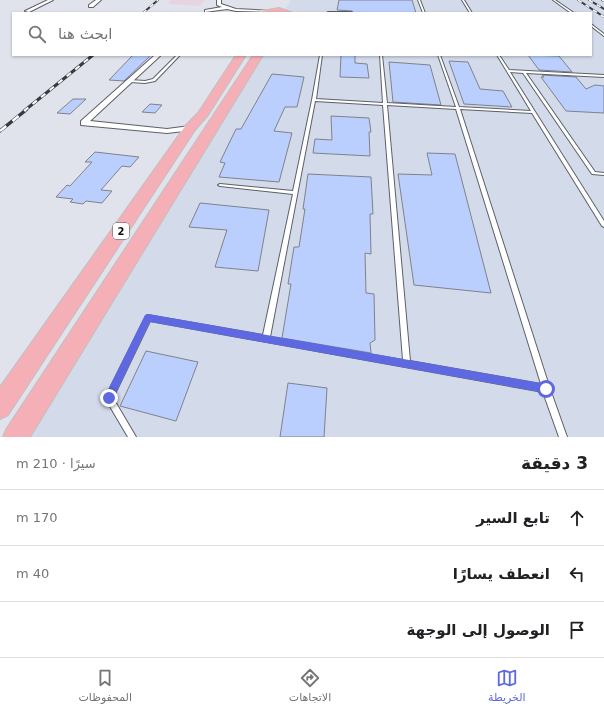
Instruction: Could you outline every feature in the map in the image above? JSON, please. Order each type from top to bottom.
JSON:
[{"type":"main road","points":[[267,12],[278,0]]},
{"type":"main road","points":[[267,12],[286,10]]},
{"type":"main road","name":"2","points":[[0,407],[187,134],[202,115],[240,56]]},
{"type":"main road","points":[[16,437],[257,56]]},
{"type":"street","points":[[27,12],[51,0]]},
{"type":"street","points":[[91,6],[100,0]]},
{"type":"street","points":[[219,0],[219,5],[227,8],[267,12]]},
{"type":"street","points":[[206,12],[219,0]]},
{"type":"street","points":[[206,12],[227,8]]},
{"type":"street","points":[[157,56],[84,123],[187,134]]},
{"type":"street","points":[[167,131],[187,134]]},
{"type":"lane","points":[[419,0],[424,12]]},
{"type":"lane","points":[[463,0],[470,12]]},
{"type":"lane","points":[[554,0],[572,12]]},
{"type":"lane","points":[[592,26],[604,35]]},
{"type":"lane","points":[[130,81],[146,82],[154,80],[177,56]]},
{"type":"lane","points":[[266,339],[314,100],[321,56]]},
{"type":"lane","points":[[381,56],[407,364]]},
{"type":"lane","points":[[438,56],[458,108],[546,389],[563,437]]},
{"type":"lane","points":[[499,56],[604,225]]},
{"type":"lane","points":[[508,71],[604,76]]},
{"type":"lane","points":[[524,72],[594,173],[604,174]]},
{"type":"lane","points":[[314,100],[533,112]]},
{"type":"lane","points":[[220,185],[295,193]]},
{"type":"lane","points":[[132,437],[109,398],[148,318],[546,389]]},
{"type":"shaded area","points":[[171,0],[205,0],[199,6],[168,4]]},
{"type":"shaded area","points":[[291,0],[604,0],[604,437],[5,437],[254,56],[592,56],[592,12],[284,12]]},
{"type":"building","points":[[339,0],[412,0],[416,12],[353,12],[337,10]]},
{"type":"building","points":[[132,56],[150,56],[124,81],[109,80]]},
{"type":"building","points":[[341,56],[355,56],[355,63],[367,64],[369,78],[340,77]]},
{"type":"building","points":[[529,56],[559,56],[572,72],[539,70]]},
{"type":"building","points":[[449,61],[468,62],[480,89],[503,91],[512,107],[464,104]]},
{"type":"building","points":[[389,62],[430,65],[441,105],[393,102]]},
{"type":"building","points":[[272,74],[304,77],[297,107],[285,107],[274,131],[292,133],[279,182],[219,177],[225,163],[220,162],[236,129],[241,129]]},
{"type":"building","points":[[542,75],[576,77],[586,89],[595,85],[604,86],[604,113],[566,111],[541,77],[544,77]]},
{"type":"building","points":[[73,99],[86,99],[70,114],[57,113]]},
{"type":"building","points":[[150,104],[162,105],[155,113],[142,112]]},
{"type":"building","points":[[331,116],[369,118],[371,132],[369,132],[370,156],[313,153],[315,139],[332,140]]},
{"type":"building","points":[[95,152],[139,157],[130,167],[122,166],[101,190],[112,191],[102,203],[86,201],[83,204],[70,202],[73,199],[56,197],[67,185],[70,186],[92,162],[85,162]]},
{"type":"building","points":[[427,153],[455,154],[491,293],[414,285],[398,174],[432,175]]},
{"type":"building","points":[[308,174],[371,177],[373,214],[370,214],[371,254],[365,253],[366,293],[374,294],[375,340],[370,343],[371,353],[282,338],[291,284],[288,284],[294,247],[299,247],[305,209],[303,209]]},
{"type":"building","points":[[200,203],[269,210],[258,271],[215,267],[227,230],[189,227]]},
{"type":"building","points":[[146,351],[198,362],[176,421],[120,406]]},
{"type":"building","points":[[288,383],[327,388],[324,437],[280,437]]},
{"type":"railway","points":[[144,12],[158,0]]},
{"type":"railway","points":[[578,0],[604,17]]},
{"type":"railway","points":[[589,0],[604,9]]},
{"type":"railway","points":[[24,111],[92,56]]},
{"type":"railway","points":[[0,131],[26,110]]},
{"type":"route","points":[[109,398],[148,318],[546,389]]}]
